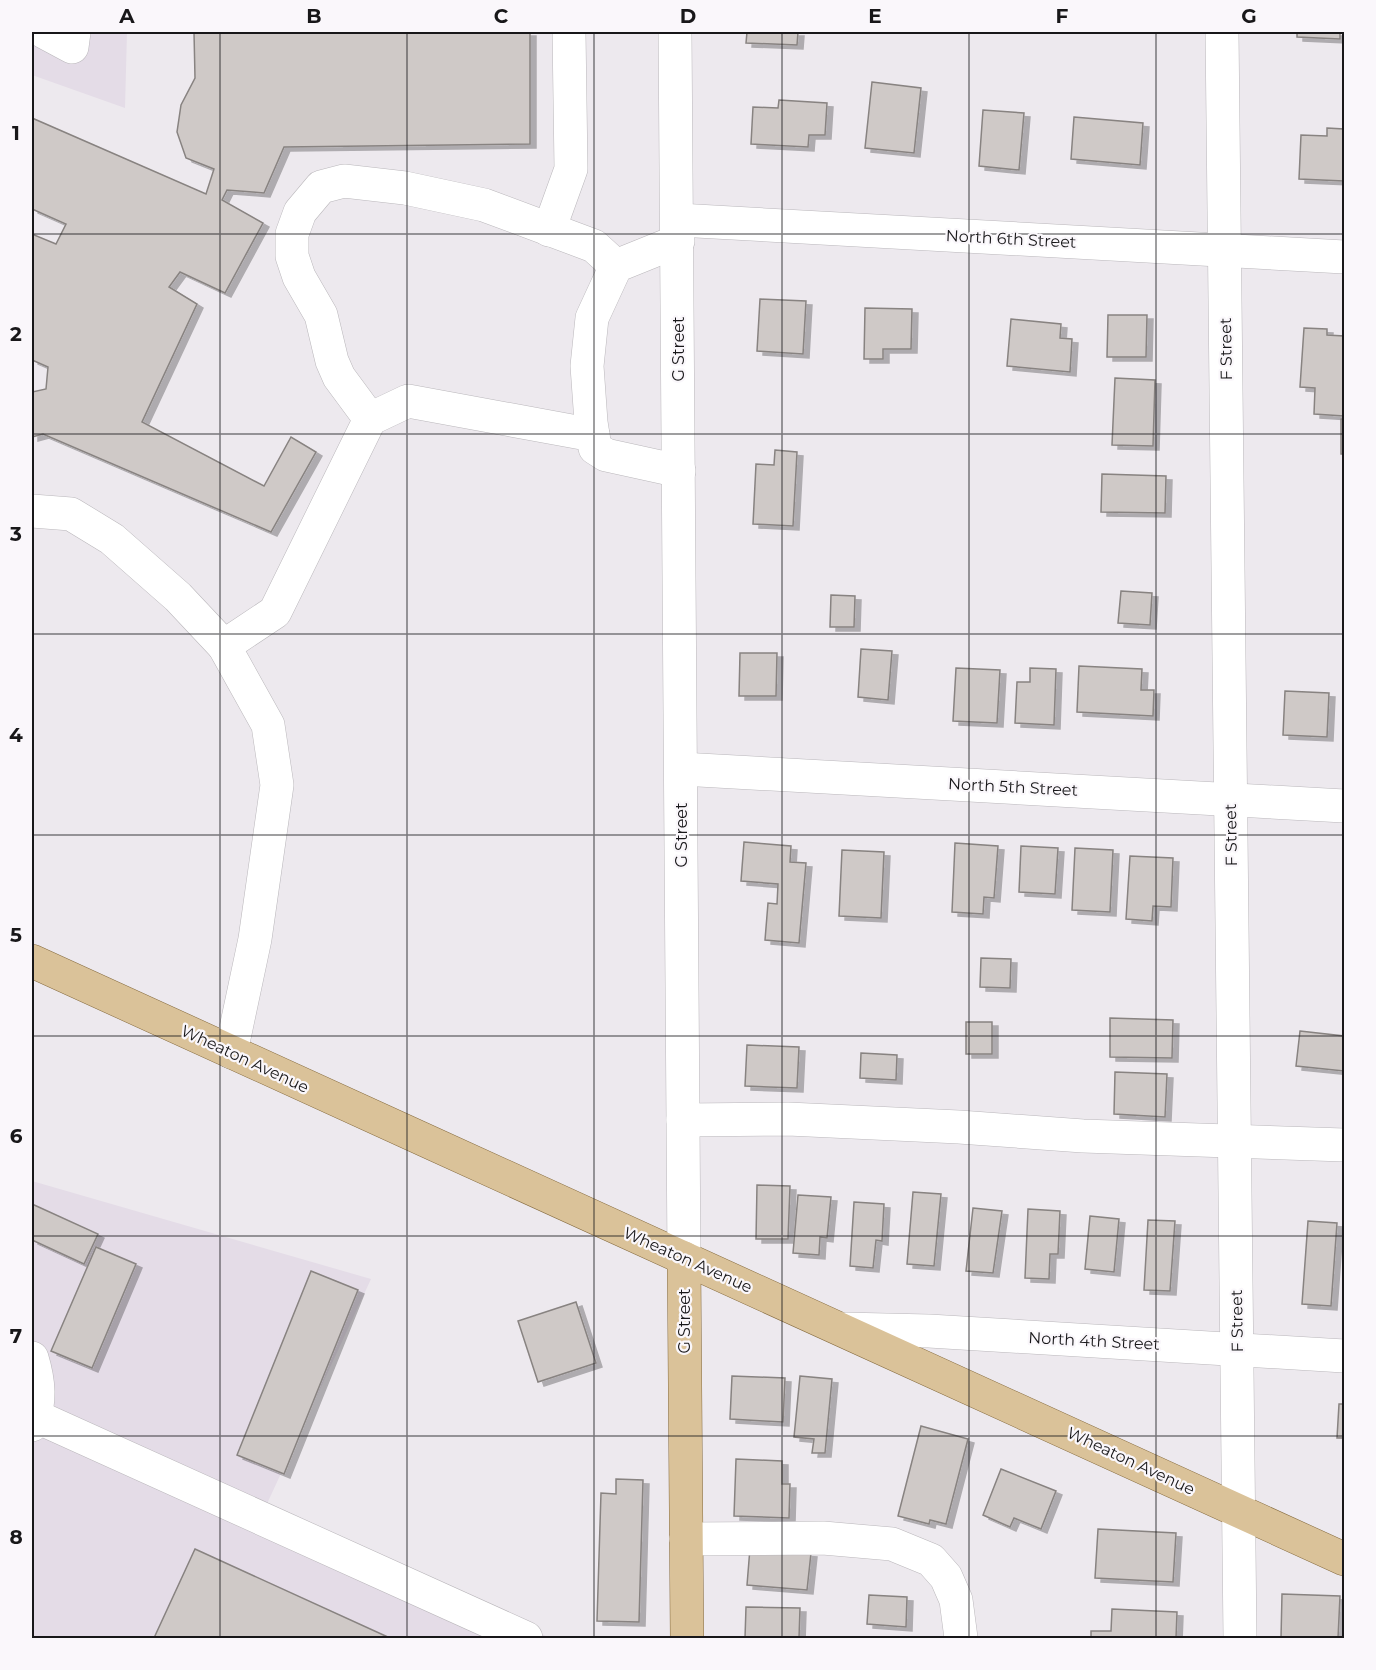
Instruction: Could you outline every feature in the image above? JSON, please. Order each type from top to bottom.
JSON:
[{"type":"main road","name":"Wheaton Avenue","points":[[32,961],[1344,1558]]},
{"type":"main road","name":"G Street","points":[[684,1258],[687,1638]]},
{"type":"street","points":[[44,32],[72,47],[74,32]]},
{"type":"street","points":[[549,230],[571,170],[569,32]]},
{"type":"street","name":"G Street","points":[[675,32],[684,1258]]},
{"type":"street","name":"F Street","points":[[1222,32],[1240,1638]]},
{"type":"street","points":[[370,419],[339,377],[332,361],[321,315],[299,277],[292,256],[292,234],[300,212],[321,187],[344,181],[440,194],[484,205],[594,246],[616,266]]},
{"type":"street","points":[[678,231],[616,266],[592,318],[587,366],[595,448],[606,455],[679,471]]},
{"type":"street","name":"North 6th Street","points":[[678,231],[1225,251],[1344,258]]},
{"type":"street","points":[[224,646],[275,612],[370,419],[408,401],[593,435]]},
{"type":"street","points":[[32,511],[71,514],[112,539],[178,597],[224,646],[268,725],[277,785],[255,939],[231,1052]]},
{"type":"street","name":"North 5th Street","points":[[681,769],[1344,806]]},
{"type":"street","points":[[683,1120],[788,1119],[1235,1142],[1344,1145]]},
{"type":"street","name":"North 4th Street","points":[[844,1329],[929,1331],[1344,1356]]},
{"type":"street","points":[[32,1358],[37,1375],[39,1396],[33,1420],[526,1638]]},
{"type":"street","points":[[686,1539],[823,1538],[892,1544],[930,1560],[946,1577],[957,1600],[961,1638]]},
{"type":"shaded area","points":[[32,32],[127,32],[125,108],[32,75]]},
{"type":"shaded area","points":[[32,1181],[371,1279],[265,1508],[550,1638],[32,1638]]},
{"type":"building","points":[[194,32],[530,32],[530,144],[284,147],[264,193],[227,190],[222,200],[263,223],[225,293],[180,272],[169,287],[197,304],[142,422],[264,486],[291,437],[316,452],[271,532],[43,434],[32,437],[32,392],[46,389],[48,367],[32,360],[32,234],[56,244],[66,224],[32,209],[32,118],[206,194],[214,169],[186,158],[177,132],[181,105],[195,78]]},
{"type":"building","points":[[747,32],[798,32],[797,45],[746,43]]},
{"type":"building","points":[[1297,32],[1340,32],[1340,39],[1297,37]]},
{"type":"building","points":[[872,82],[921,88],[914,153],[865,148]]},
{"type":"building","points":[[779,100],[827,103],[825,135],[809,135],[808,147],[751,144],[753,107],[778,108]]},
{"type":"building","points":[[983,110],[1024,113],[1019,170],[979,166]]},
{"type":"building","points":[[1074,117],[1143,123],[1140,165],[1071,159]]},
{"type":"building","points":[[1327,128],[1344,129],[1344,181],[1299,179],[1301,135],[1327,136]]},
{"type":"building","points":[[760,299],[806,301],[803,354],[757,351]]},
{"type":"building","points":[[865,308],[912,309],[911,349],[883,349],[883,359],[864,359]]},
{"type":"building","points":[[1108,315],[1147,315],[1146,357],[1107,357]]},
{"type":"building","points":[[1011,319],[1061,324],[1060,338],[1072,339],[1070,372],[1007,366]]},
{"type":"building","points":[[1304,328],[1327,329],[1327,335],[1344,336],[1344,416],[1314,414],[1315,388],[1300,387]]},
{"type":"building","points":[[1115,378],[1155,380],[1153,446],[1112,445]]},
{"type":"building","points":[[1341,419],[1344,419],[1344,454],[1341,454]]},
{"type":"building","points":[[775,450],[797,452],[793,526],[753,524],[756,464],[774,465]]},
{"type":"building","points":[[1102,474],[1166,476],[1165,513],[1101,512]]},
{"type":"building","points":[[1121,591],[1152,593],[1150,625],[1118,623]]},
{"type":"building","points":[[831,595],[855,596],[854,627],[830,627]]},
{"type":"building","points":[[861,649],[892,651],[888,700],[858,697]]},
{"type":"building","points":[[740,653],[777,653],[776,696],[739,696]]},
{"type":"building","points":[[1079,666],[1142,669],[1141,690],[1154,690],[1153,716],[1077,712]]},
{"type":"building","points":[[956,668],[1000,670],[997,723],[953,721]]},
{"type":"building","points":[[1030,668],[1056,669],[1054,725],[1015,723],[1017,682],[1030,682]]},
{"type":"building","points":[[1285,691],[1329,693],[1327,737],[1283,735]]},
{"type":"building","points":[[744,842],[791,846],[790,862],[806,863],[799,943],[765,940],[768,903],[777,904],[778,884],[741,881]]},
{"type":"building","points":[[955,843],[998,846],[994,898],[984,897],[983,914],[952,912]]},
{"type":"building","points":[[1021,846],[1058,848],[1055,894],[1019,892]]},
{"type":"building","points":[[1075,848],[1113,850],[1110,912],[1072,910]]},
{"type":"building","points":[[842,850],[884,852],[881,918],[839,916]]},
{"type":"building","points":[[1130,856],[1173,858],[1171,907],[1153,906],[1152,921],[1126,919]]},
{"type":"building","points":[[981,958],[1011,959],[1010,988],[980,987]]},
{"type":"building","points":[[1110,1018],[1173,1020],[1172,1058],[1110,1057]]},
{"type":"building","points":[[966,1022],[992,1022],[992,1054],[966,1054]]},
{"type":"building","points":[[1300,1031],[1344,1036],[1344,1071],[1296,1066]]},
{"type":"building","points":[[747,1045],[799,1047],[797,1088],[745,1086]]},
{"type":"building","points":[[861,1053],[897,1055],[896,1080],[860,1078]]},
{"type":"building","points":[[1115,1072],[1167,1074],[1165,1117],[1114,1114]]},
{"type":"building","points":[[757,1185],[790,1186],[788,1239],[756,1239]]},
{"type":"building","points":[[913,1192],[941,1194],[934,1266],[907,1264]]},
{"type":"building","points":[[798,1195],[831,1197],[827,1238],[820,1237],[819,1255],[793,1253]]},
{"type":"building","points":[[854,1202],[884,1204],[882,1241],[876,1240],[873,1268],[850,1266]]},
{"type":"building","points":[[32,1204],[98,1234],[84,1264],[32,1240]]},
{"type":"building","points":[[973,1208],[1002,1211],[993,1273],[966,1271]]},
{"type":"building","points":[[1028,1209],[1060,1211],[1058,1254],[1050,1254],[1049,1279],[1025,1278]]},
{"type":"building","points":[[1090,1216],[1119,1219],[1114,1272],[1085,1269]]},
{"type":"building","points":[[1148,1220],[1175,1221],[1170,1291],[1144,1290]]},
{"type":"building","points":[[1308,1221],[1337,1223],[1331,1306],[1302,1304]]},
{"type":"building","points":[[96,1247],[136,1264],[92,1368],[51,1351]]},
{"type":"building","points":[[311,1271],[358,1290],[284,1474],[237,1455]]},
{"type":"building","points":[[576,1302],[596,1363],[538,1382],[518,1321]]},
{"type":"building","points":[[732,1376],[785,1378],[783,1422],[730,1419]]},
{"type":"building","points":[[800,1376],[832,1379],[825,1453],[812,1453],[814,1439],[794,1437]]},
{"type":"building","points":[[1339,1404],[1344,1404],[1344,1438],[1337,1438]]},
{"type":"building","points":[[921,1426],[968,1439],[946,1524],[930,1520],[929,1524],[898,1516]]},
{"type":"building","points":[[736,1459],[782,1461],[782,1484],[790,1484],[789,1518],[734,1516]]},
{"type":"building","points":[[1001,1469],[1056,1491],[1041,1529],[1014,1518],[1010,1527],[983,1515]]},
{"type":"building","points":[[616,1479],[643,1480],[639,1622],[597,1621],[601,1493],[616,1494]]},
{"type":"building","points":[[1098,1529],[1176,1533],[1173,1582],[1095,1578]]},
{"type":"building","points":[[750,1548],[811,1553],[807,1590],[747,1585]]},
{"type":"building","points":[[195,1549],[390,1638],[154,1638]]},
{"type":"building","points":[[1282,1594],[1340,1596],[1338,1638],[1281,1638]]},
{"type":"building","points":[[869,1595],[907,1597],[906,1627],[867,1624]]},
{"type":"building","points":[[746,1607],[800,1608],[799,1638],[745,1638]]},
{"type":"building","points":[[1112,1609],[1177,1612],[1176,1638],[1091,1638],[1091,1631],[1111,1631]]}]
